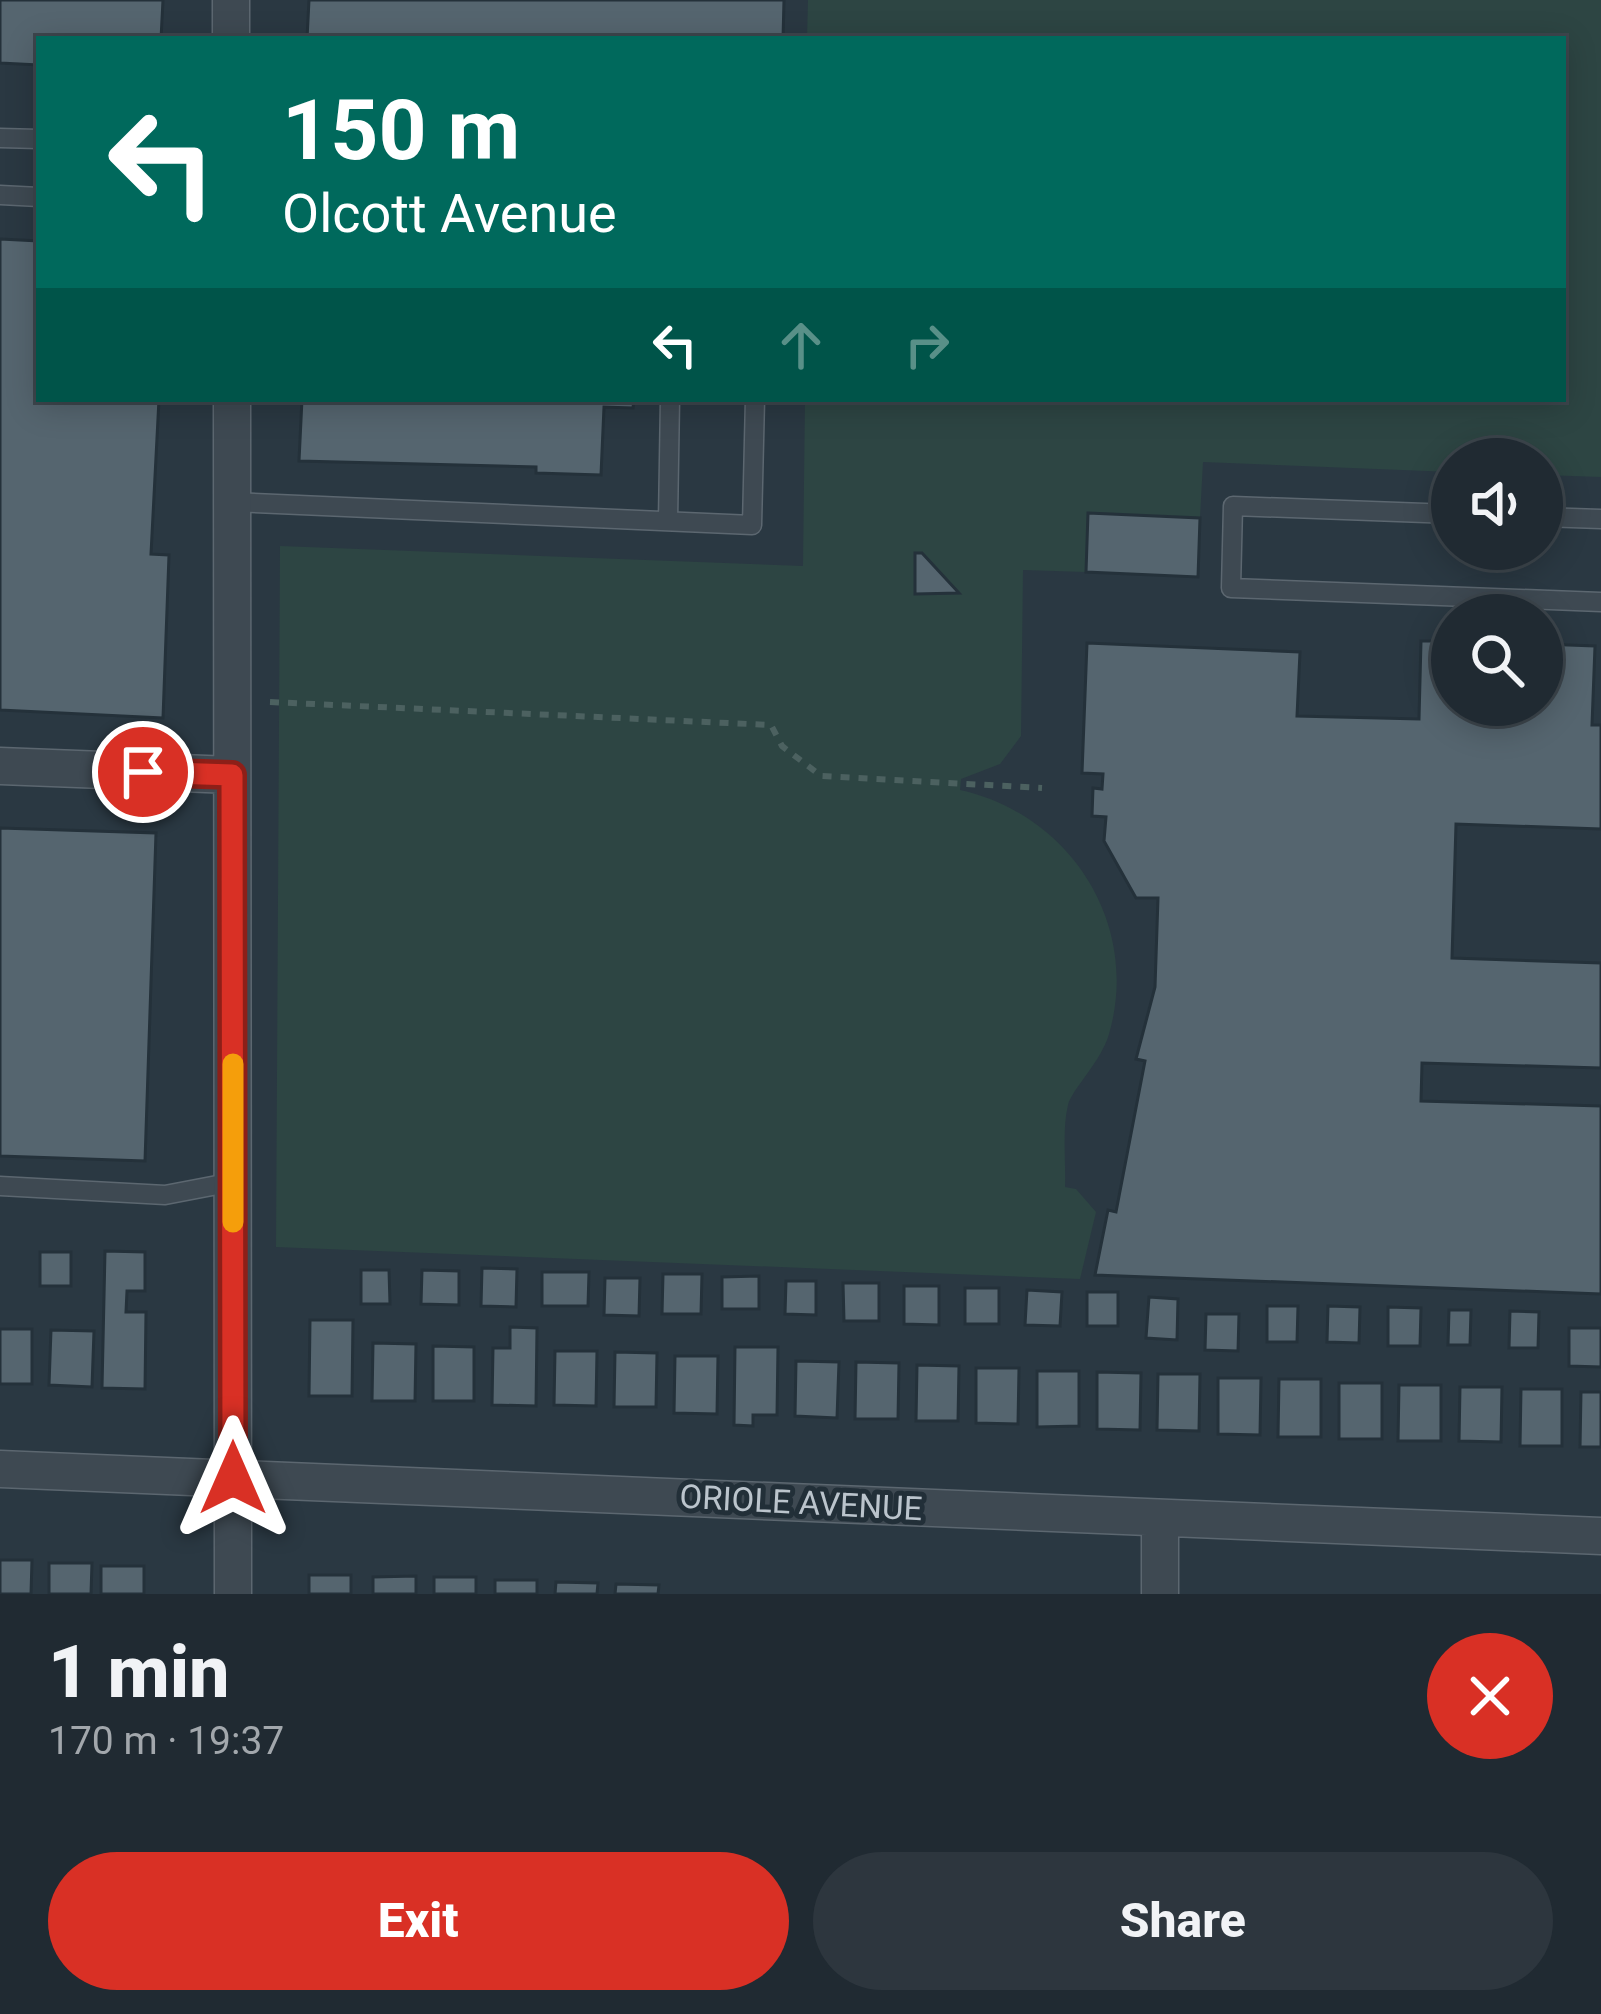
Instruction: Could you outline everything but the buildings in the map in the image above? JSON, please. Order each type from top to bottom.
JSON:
[{"type":"street","points":[[231,0],[231,36]]},
{"type":"street","points":[[232,402],[232,1594]]},
{"type":"street","points":[[0,766],[232,775]]},
{"type":"street","name":"ORIOLE AVENUE","points":[[0,1469],[1601,1536]]},
{"type":"street","points":[[1160,1518],[1160,1594]]},
{"type":"lane","points":[[0,138],[36,139]]},
{"type":"lane","points":[[0,195],[36,197]]},
{"type":"lane","points":[[668,520],[670,402]]},
{"type":"lane","points":[[232,502],[752,525],[755,402]]},
{"type":"lane","points":[[1431,513],[1233,506],[1231,588],[1601,602]]},
{"type":"lane","points":[[1563,518],[1601,519]]},
{"type":"lane","points":[[0,1186],[165,1195],[233,1182]]},
{"type":"path","points":[[270,703],[771,725],[782,746],[820,776],[1042,788]]},
{"type":"green space","points":[[808,0],[1601,0],[1601,477],[1563,476],[1563,438],[1431,438],[1431,471],[1203,462],[1200,518],[1089,513],[1086,572],[1023,570],[1021,736],[1000,764],[961,779],[960,790],[999,803],[1034,823],[1064,849],[1088,880],[1105,915],[1115,953],[1116,993],[1109,1034],[1066,1114],[1065,1187],[1076,1189],[1096,1212],[1080,1279],[276,1247],[280,546],[803,566],[805,402],[1566,402],[1566,36],[807,36]]},
{"type":"slow traffic","points":[[233,1064],[233,1222]]},
{"type":"route","points":[[143,772],[232,775],[233,1478]]}]
